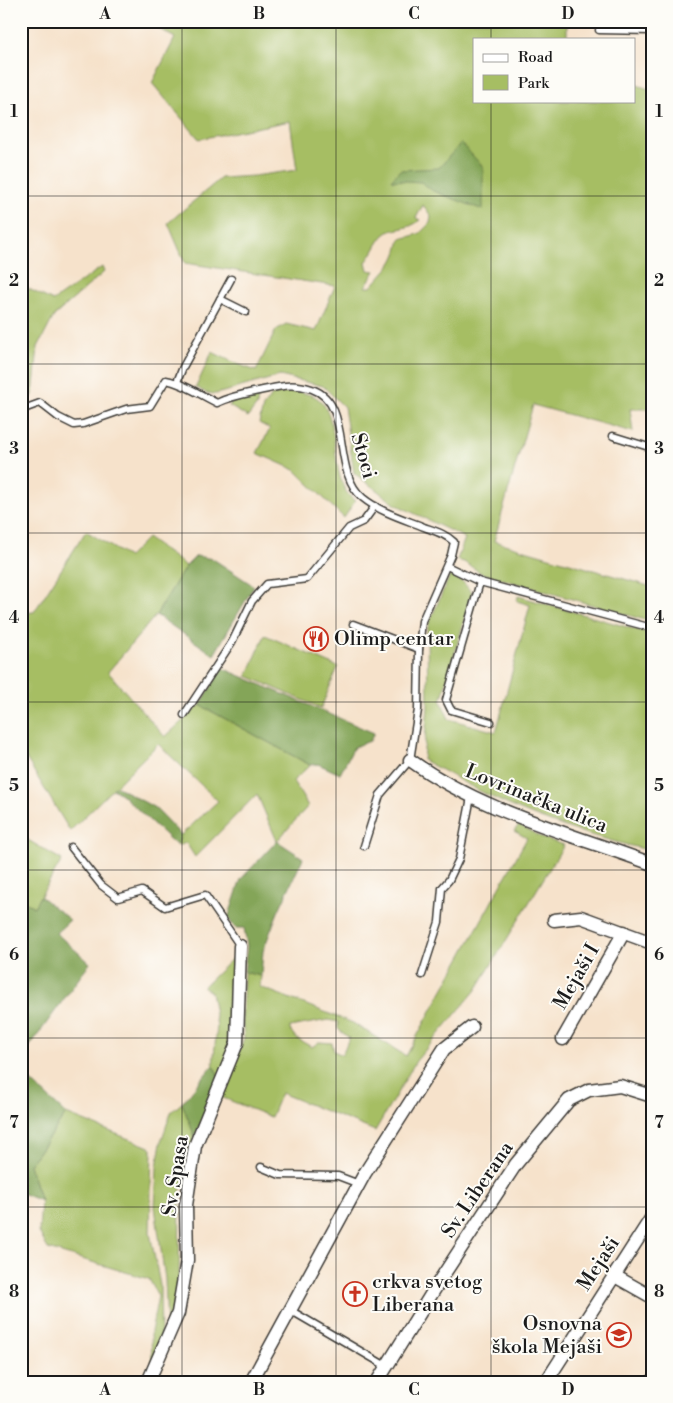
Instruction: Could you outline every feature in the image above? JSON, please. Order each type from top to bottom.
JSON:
[{"type":"street","name":"Lovrinačka ulica","points":[[410,760],[423,770],[471,798],[533,823],[652,864]]},
{"type":"street","points":[[554,920],[581,917],[652,943]]},
{"type":"street","name":"Mejaši I","points":[[563,1039],[624,932]]},
{"type":"street","name":"Sv. Spasa","points":[[148,1382],[178,1313],[188,1260],[186,1205],[195,1146],[237,1043],[240,946]]},
{"type":"street","points":[[251,1382],[359,1184],[444,1049],[472,1027]]},
{"type":"street","name":"Sv. Liberana","points":[[380,1381],[386,1366],[516,1164],[569,1100],[590,1090],[620,1086],[652,1096]]},
{"type":"street","name":"Mejaši","points":[[546,1382],[652,1217]]},
{"type":"street","points":[[613,1275],[652,1297]]},
{"type":"lane","points":[[599,30],[652,31]]},
{"type":"lane","points":[[21,410],[40,402],[74,425],[83,424],[126,409],[150,406],[166,380],[177,382],[183,367],[231,279]]},
{"type":"lane","points":[[220,299],[246,312]]},
{"type":"lane","name":"Stoci","points":[[177,382],[189,390],[217,403],[241,394],[291,384],[305,386],[318,391],[333,406],[344,459],[353,487],[362,497],[375,506],[454,542],[454,549],[422,621],[419,650],[418,710],[410,760]]},
{"type":"lane","points":[[613,436],[652,448]]},
{"type":"lane","points":[[184,715],[232,642],[252,601],[267,584],[307,579],[348,528],[364,521],[375,506]]},
{"type":"lane","points":[[446,566],[480,582],[652,628]]},
{"type":"lane","points":[[480,582],[446,700],[451,710],[491,722]]},
{"type":"lane","points":[[353,624],[419,650]]},
{"type":"lane","points":[[364,846],[380,795],[410,760]]},
{"type":"lane","points":[[422,975],[439,922],[442,888],[449,880],[459,859],[471,798]]},
{"type":"lane","points":[[71,847],[101,885],[118,898],[142,891],[165,907],[204,895],[240,946]]},
{"type":"lane","points":[[261,1167],[280,1175],[338,1176],[359,1184]]},
{"type":"lane","points":[[290,1310],[386,1366]]},
{"type":"green space","points":[[145,21],[567,21],[567,38],[473,38],[473,102],[636,102],[636,85],[652,90],[652,409],[630,409],[633,432],[533,405],[494,541],[652,587],[652,622],[481,573],[464,562],[457,560],[465,538],[395,504],[354,473],[344,407],[323,386],[280,376],[216,394],[206,393],[196,387],[212,352],[256,371],[276,330],[286,324],[316,331],[335,286],[185,263],[168,223],[221,178],[297,170],[290,121],[199,139],[152,83],[175,38]],"holes":[[[423,205],[431,216],[430,223],[419,234],[400,239],[396,255],[390,266],[371,287],[365,287],[375,271],[368,270],[366,262],[384,235],[410,226],[420,220],[416,218]]]},
{"type":"green space","points":[[461,143],[483,167],[483,210],[433,191],[421,182],[391,180],[400,170],[439,168]]},
{"type":"green space","points":[[102,267],[104,272],[54,316],[38,347],[33,395],[21,405],[21,285],[53,301]]},
{"type":"green space","points":[[296,391],[314,396],[323,404],[329,416],[340,478],[346,491],[355,501],[344,518],[295,470],[257,453],[270,429],[259,423],[263,407],[272,395]]},
{"type":"green space","points":[[258,396],[257,405],[248,417],[229,406],[232,402]]},
{"type":"green space","points":[[86,531],[128,557],[147,538],[186,566],[156,615],[108,672],[165,737],[200,705],[310,765],[293,781],[308,806],[277,841],[257,794],[195,857],[186,843],[177,846],[181,835],[218,801],[158,744],[70,831],[26,758],[21,764],[21,613],[34,612]]},
{"type":"green space","points":[[196,556],[213,559],[254,586],[214,655],[156,615],[186,566]]},
{"type":"green space","points":[[450,575],[463,582],[472,593],[441,701],[449,719],[496,732],[530,605],[517,601],[518,596],[652,634],[652,851],[593,836],[535,816],[488,795],[423,760],[428,707],[427,631]]},
{"type":"green space","points":[[265,635],[338,667],[321,708],[247,676]]},
{"type":"green space","points":[[222,668],[374,733],[370,741],[354,747],[340,774],[318,764],[310,765],[200,705]]},
{"type":"green space","points":[[116,786],[155,808],[181,835],[177,846],[121,794],[113,789]]},
{"type":"green space","points":[[519,825],[543,838],[564,845],[476,990],[416,1061],[375,1131],[281,1093],[271,1117],[221,1097],[244,1038],[242,1018],[244,972],[261,976],[260,987],[353,1023],[406,1056],[527,838],[514,831]],"holes":[[[328,1020],[338,1022],[338,1029],[349,1038],[342,1055],[334,1051],[332,1043],[319,1042],[312,1047],[297,1039],[290,1030],[290,1027]]]},
{"type":"green space","points":[[21,836],[62,860],[34,907],[21,900]]},
{"type":"green space","points":[[277,841],[303,858],[278,912],[263,951],[261,976],[244,972],[247,946],[244,928],[235,928],[228,918],[241,879]]},
{"type":"green space","points":[[40,896],[70,920],[56,933],[90,963],[22,1057],[21,900],[34,907]]},
{"type":"green space","points":[[235,956],[233,1025],[230,1052],[220,1078],[213,1065],[217,1026],[211,992],[203,987]]},
{"type":"green space","points":[[213,1065],[220,1078],[195,1137],[182,1103]]},
{"type":"green space","points":[[21,1072],[66,1114],[29,1165],[41,1201],[21,1193]]},
{"type":"green space","points":[[182,1103],[195,1137],[188,1153],[180,1194],[179,1284],[167,1329],[165,1279],[155,1207],[157,1167],[161,1142],[171,1112]]},
{"type":"green space","points":[[66,1114],[152,1148],[150,1233],[160,1285],[161,1341],[152,1362],[151,1332],[158,1296],[149,1279],[48,1249],[39,1232],[41,1201],[29,1165]]},
{"type":"place","name":"Olimp centar","points":[[316,639]]},
{"type":"place","name":"crkva svetog Liberana","points":[[355,1294]]},
{"type":"place","name":"Osnovna škola Mejaši","points":[[619,1335]]}]
